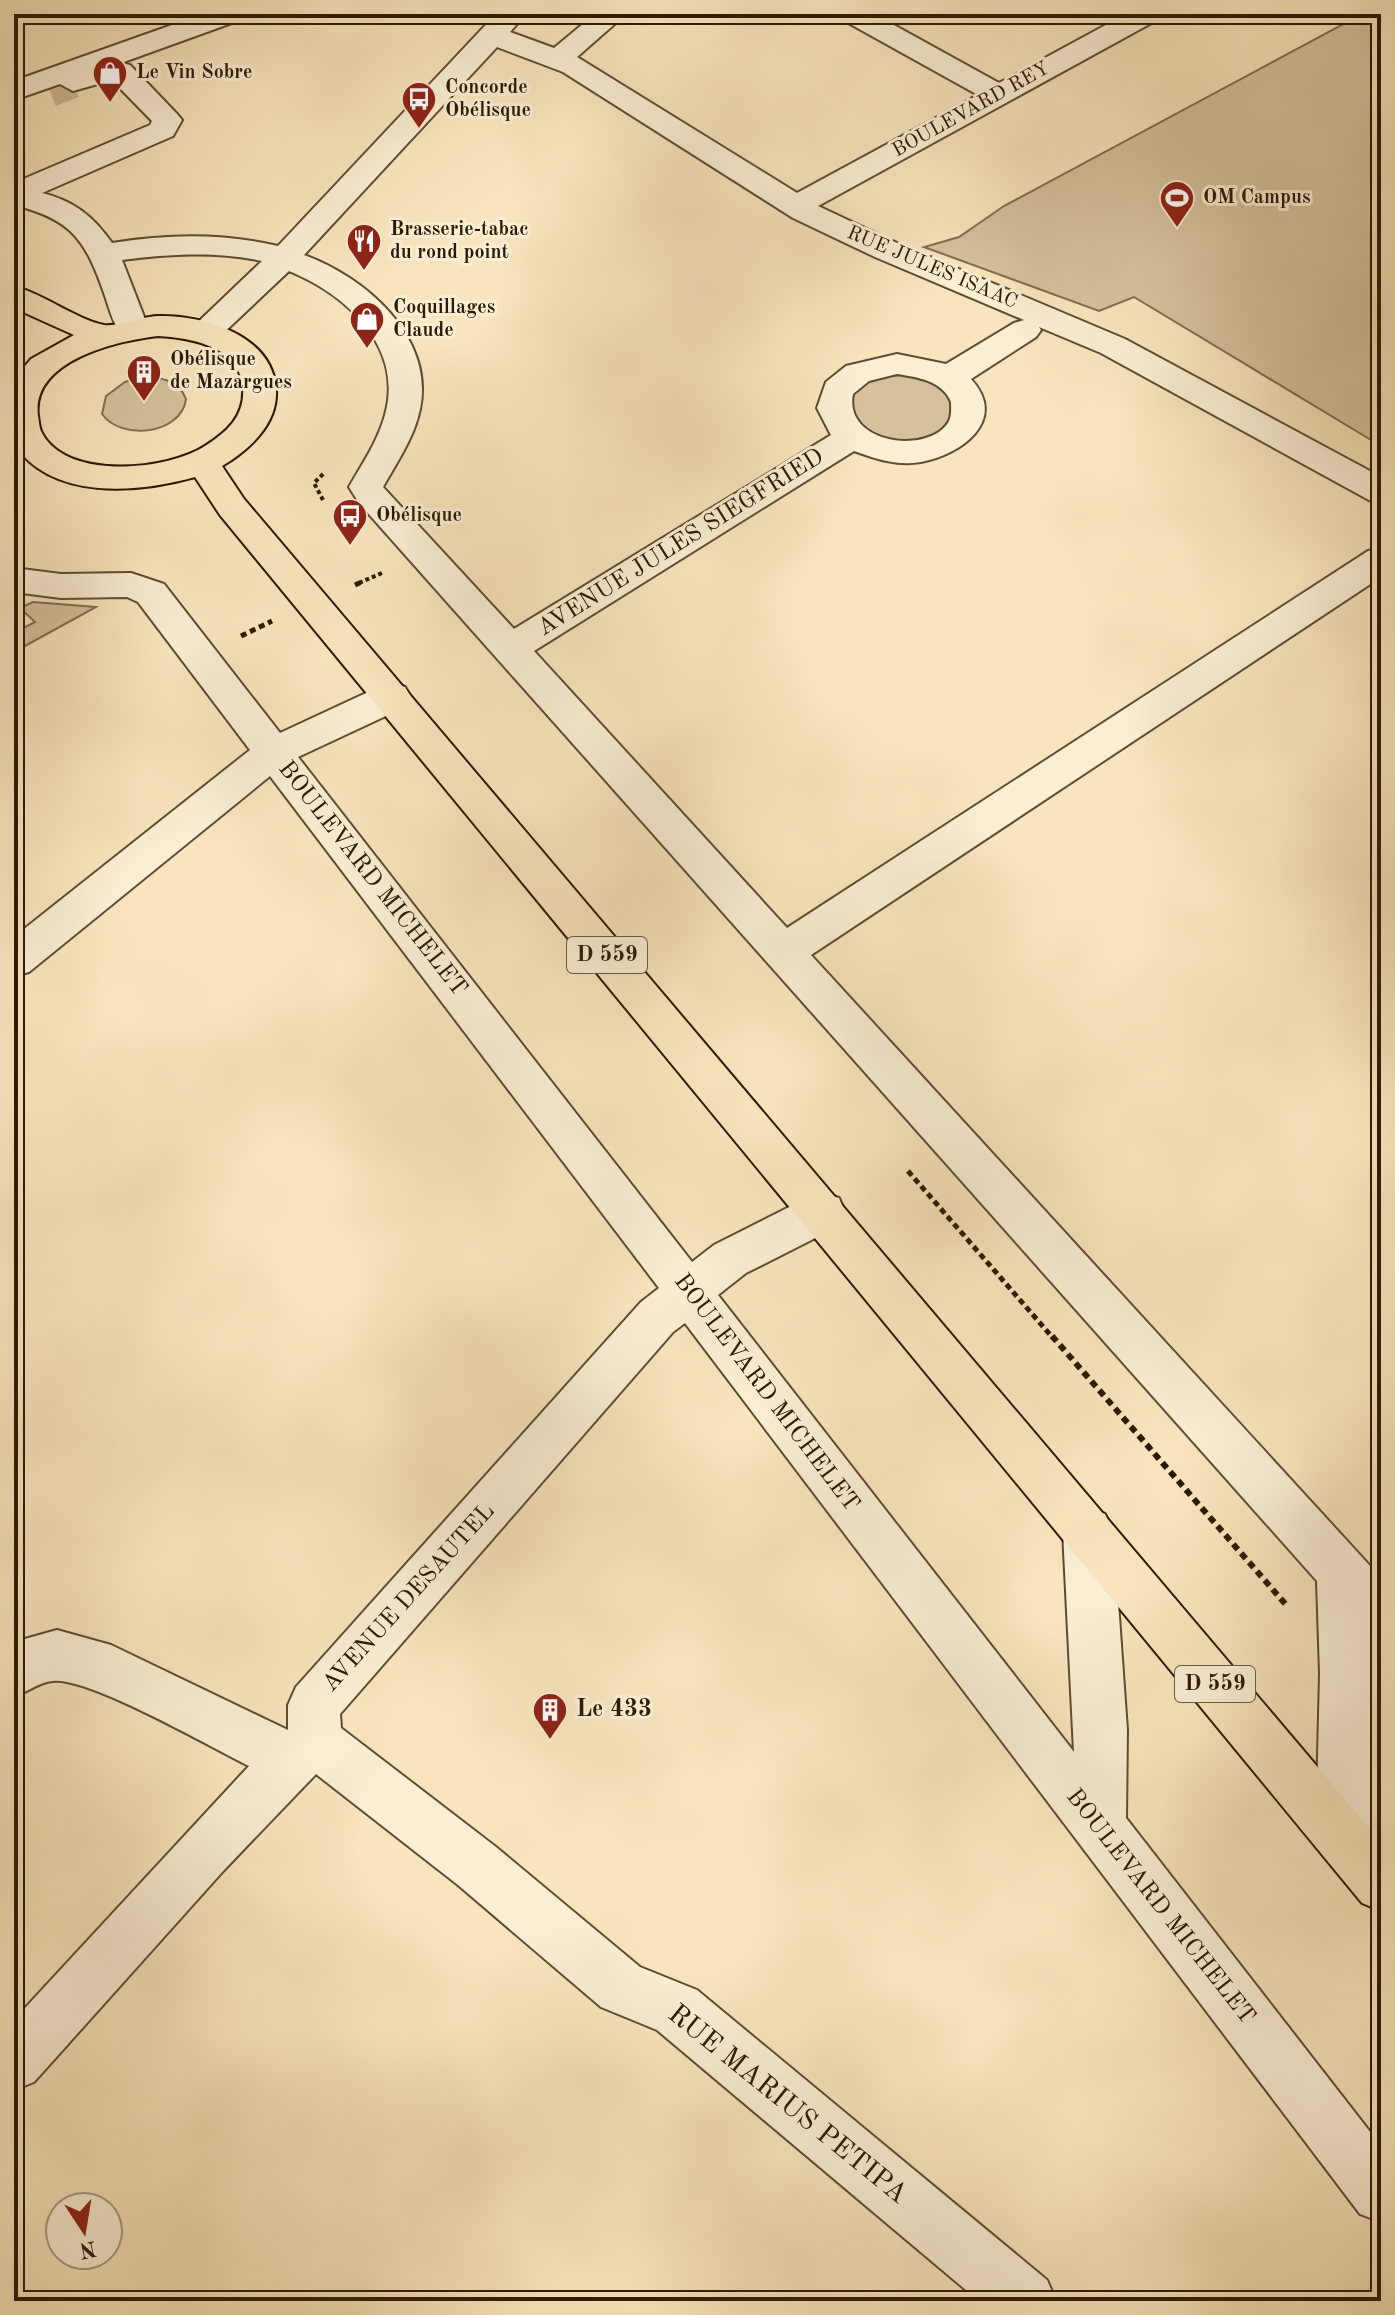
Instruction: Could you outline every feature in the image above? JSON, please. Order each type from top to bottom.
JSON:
[{"type":"main road","points":[[14,296],[100,335]]},
{"type":"main road","points":[[170,326],[206,332],[229,342],[247,355],[258,372],[262,391],[258,410],[246,430],[227,447],[202,462],[162,475],[119,479],[68,469],[20,440],[23,372],[100,335],[132,327],[170,326]]},
{"type":"main road","name":"D 559","points":[[202,462],[232,507],[1381,1884]]},
{"type":"street","points":[[14,91],[230,14]]},
{"type":"street","points":[[206,332],[283,259],[512,14]]},
{"type":"street","points":[[557,59],[612,14]]},
{"type":"street","points":[[853,14],[999,95]]},
{"type":"street","name":"BOULEVARD REY","points":[[796,206],[1147,14]]},
{"type":"street","name":"RUE JULES ISAAC","points":[[490,37],[516,42],[557,59],[796,206],[886,250],[1113,346],[1381,492]]},
{"type":"street","points":[[14,104],[103,71],[120,71],[167,120],[163,130],[14,195]]},
{"type":"street","points":[[14,195],[61,209],[83,226],[104,254],[132,327]]},
{"type":"street","points":[[104,254],[148,246],[197,245],[251,249],[283,259],[361,298],[398,345],[406,397],[396,439],[366,487],[1381,1615]]},
{"type":"street","points":[[948,378],[1025,330]]},
{"type":"street","name":"AVENUE JULES SIEGFRIED","points":[[897,364],[916,365],[948,378],[966,397],[969,411],[965,425],[954,437],[936,446],[915,451],[892,451],[852,437],[838,425],[832,410],[834,396],[842,383],[856,373],[897,364]]},
{"type":"street","name":"AVENUE JULES SIEGFRIED","points":[[510,649],[852,437]]},
{"type":"street","points":[[783,952],[1381,560]]},
{"type":"street","name":"BOULEVARD MICHELET","points":[[16,582],[61,586],[131,585],[151,593],[1381,2193]]},
{"type":"street","points":[[14,960],[274,752],[392,697]]},
{"type":"street","name":"AVENUE DESAUTEL","points":[[304,1751],[314,1705],[657,1317],[730,1259],[823,1212]]},
{"type":"street","points":[[1088,1531],[1101,1730],[1099,1829]]},
{"type":"street","points":[[1342,1572],[1346,1674],[1343,1838]]},
{"type":"street","name":"RUE MARIUS PETIPA","points":[[14,1672],[31,1660],[57,1655],[111,1670],[304,1751],[477,1866],[621,1987],[677,2010],[1026,2301]]},
{"type":"street","points":[[14,2062],[304,1751]]},
{"type":"path","points":[[323,500],[314,483],[325,472]]},
{"type":"path","points":[[363,582],[385,572]]},
{"type":"shaded area","name":"OM Campus","points":[[1362,14],[1381,14],[1381,446],[1134,297],[1099,311],[924,247],[959,237],[1004,206]]},
{"type":"shaded area","points":[[902,375],[932,382],[952,400],[953,420],[934,437],[902,442],[871,435],[852,417],[851,398],[861,385],[874,379]]},
{"type":"shaded area","points":[[139,378],[173,383],[186,399],[182,411],[162,427],[149,430],[136,431],[111,423],[102,414],[106,396],[125,382]]},
{"type":"shaded area","points":[[33,602],[96,607],[14,652],[14,633],[35,622],[20,608]]},
{"type":"tunnel","points":[[50,91],[73,82]]},
{"type":"place","name":"Le Vin Sobre","points":[[110,104]]},
{"type":"place","name":"Concorde Obélisque","points":[[419,130]]},
{"type":"place","name":"OM Campus","points":[[1177,229]]},
{"type":"place","name":"Brasserie-tabac du rond point","points":[[364,272]]},
{"type":"place","name":"Coquillages Claude","points":[[367,350]]},
{"type":"place","name":"Obélisque de Mazargues","points":[[144,403]]},
{"type":"place","name":"Obélisque","points":[[350,547]]},
{"type":"place","name":"Le 433","points":[[550,1741]]}]
